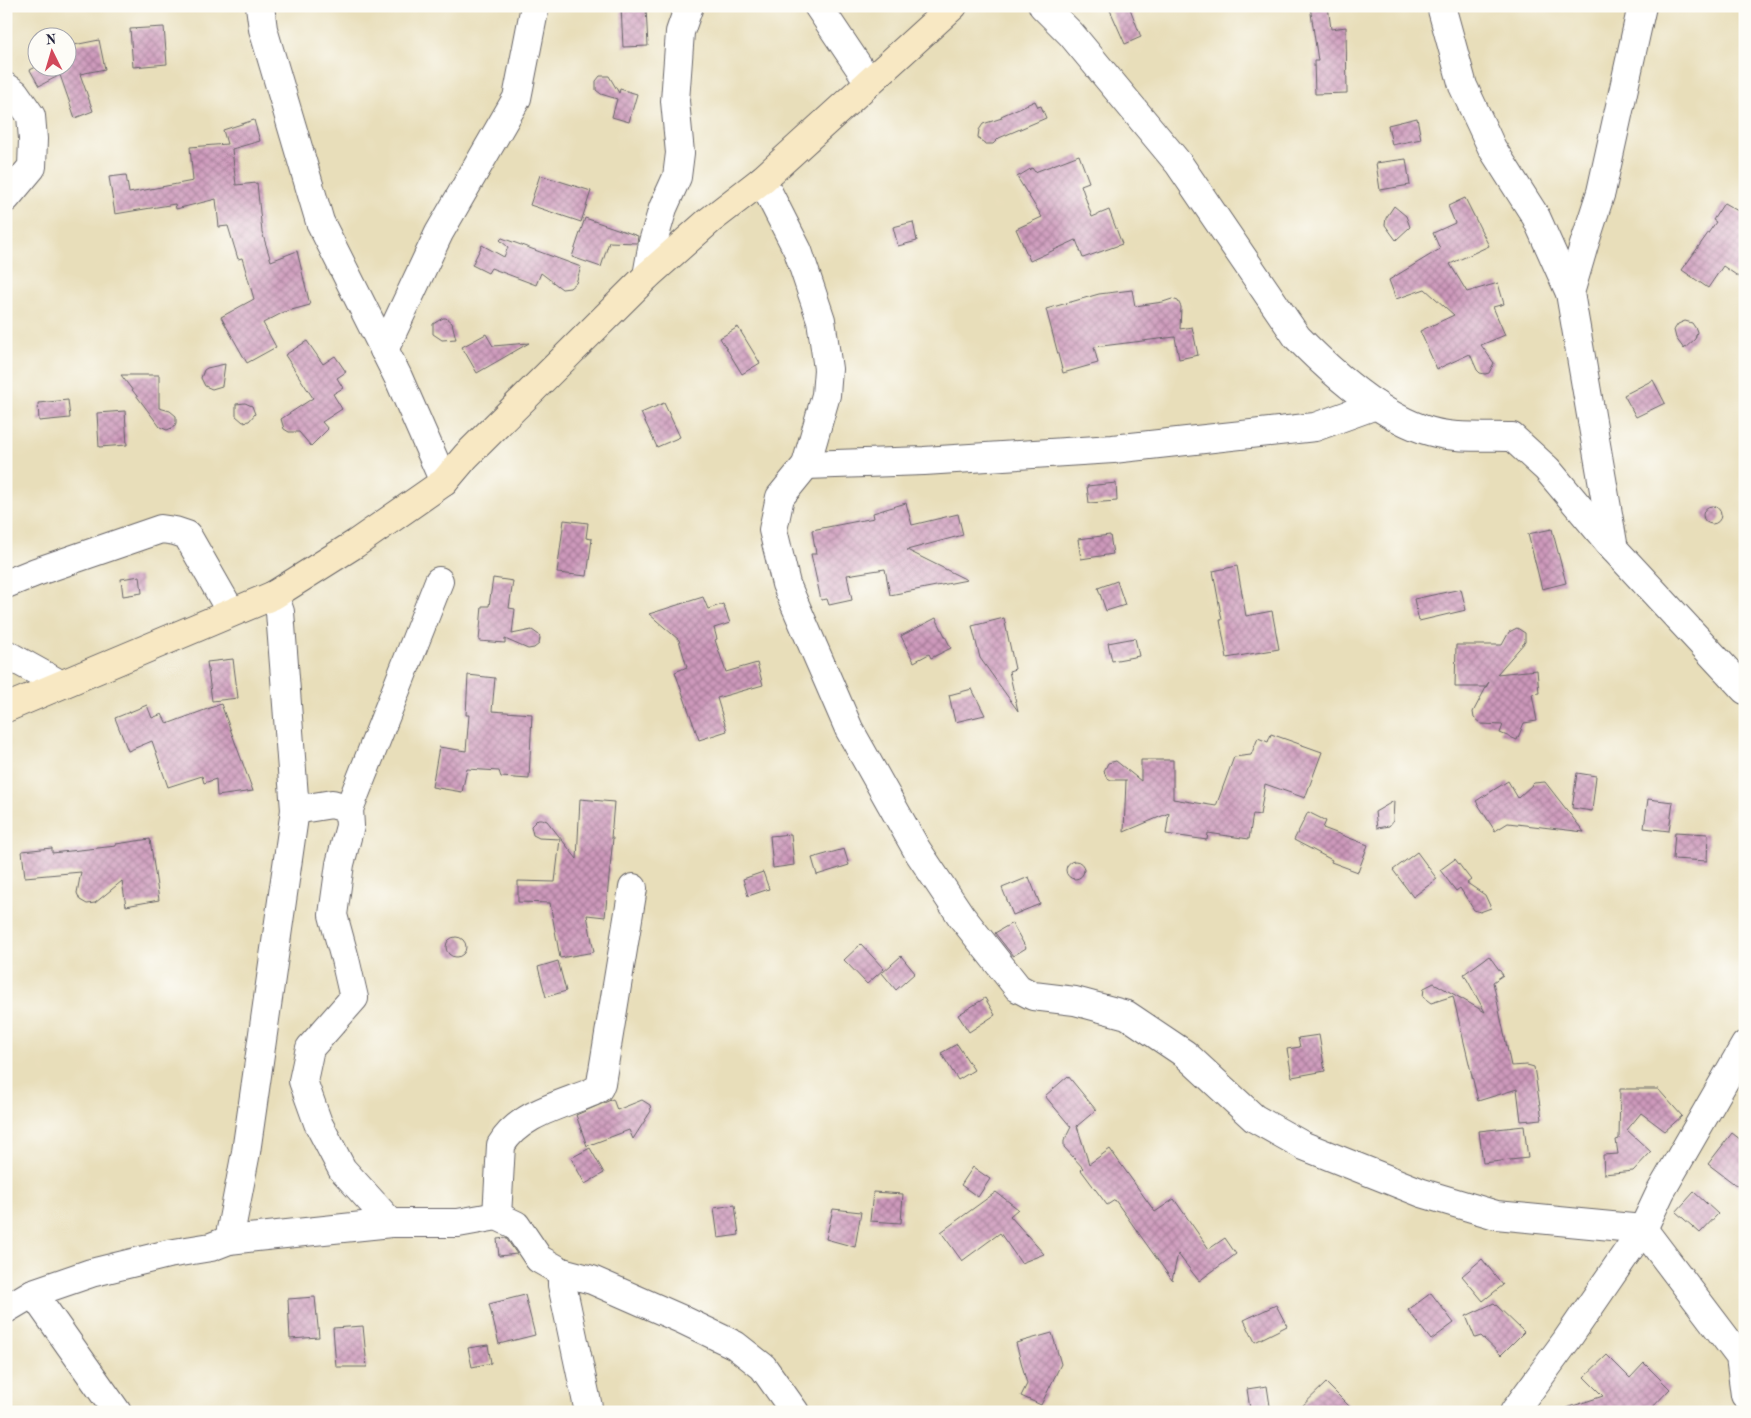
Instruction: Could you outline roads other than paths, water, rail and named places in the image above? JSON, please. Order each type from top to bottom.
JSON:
[{"type":"street","points":[[260,6],[263,28],[320,222],[398,378],[444,482]]},
{"type":"street","points":[[384,350],[439,234],[517,98],[535,6]]},
{"type":"street","points":[[646,276],[663,208],[676,177],[680,153],[675,101],[680,32],[689,6]]},
{"type":"street","points":[[818,6],[869,82]]},
{"type":"street","points":[[6,708],[274,594],[355,544],[444,482],[466,456],[646,276],[709,221],[762,180],[953,6]]},
{"type":"street","points":[[1043,6],[1072,34],[1178,164],[1297,337],[1321,361],[1376,405],[1411,424],[1446,435],[1512,437],[1547,469],[1615,550],[1745,690]]},
{"type":"street","points":[[1441,6],[1462,86],[1492,148],[1536,217],[1570,293],[1615,550]]},
{"type":"street","points":[[1570,293],[1601,192],[1642,6]]},
{"type":"street","points":[[6,87],[16,93],[31,116],[33,139],[32,168],[6,198]]},
{"type":"street","points":[[762,180],[798,251],[821,320],[828,369],[826,395],[806,465],[780,497],[773,530],[786,584],[849,729],[917,850],[961,916],[1018,988],[1033,996],[1075,1001],[1127,1016],[1185,1054],[1254,1118],[1304,1146],[1422,1193],[1496,1215],[1642,1229],[1740,1357],[1745,1395]]},
{"type":"street","points":[[806,465],[924,461],[1113,449],[1316,427],[1376,405]]},
{"type":"street","points":[[6,584],[161,528],[187,535],[231,612]]},
{"type":"street","points":[[391,1223],[342,1169],[318,1123],[303,1081],[310,1048],[354,998],[333,915],[340,864],[350,826],[349,809],[439,581]]},
{"type":"street","points":[[229,1240],[246,1152],[295,810],[280,612],[274,594]]},
{"type":"street","points":[[6,654],[60,684]]},
{"type":"street","points":[[295,810],[332,804],[349,809]]},
{"type":"street","points":[[497,1216],[501,1145],[505,1138],[527,1119],[599,1088],[633,888]]},
{"type":"street","points":[[1514,1412],[1566,1341],[1642,1229],[1661,1191],[1745,1045]]},
{"type":"street","points":[[6,1309],[33,1293],[91,1273],[168,1254],[211,1246],[229,1240],[391,1223],[458,1223],[497,1216],[516,1225],[539,1259],[562,1272],[592,1280],[735,1345],[763,1367],[795,1412]]},
{"type":"street","points":[[562,1272],[562,1284],[589,1412]]},
{"type":"street","points":[[33,1293],[117,1412]]}]
